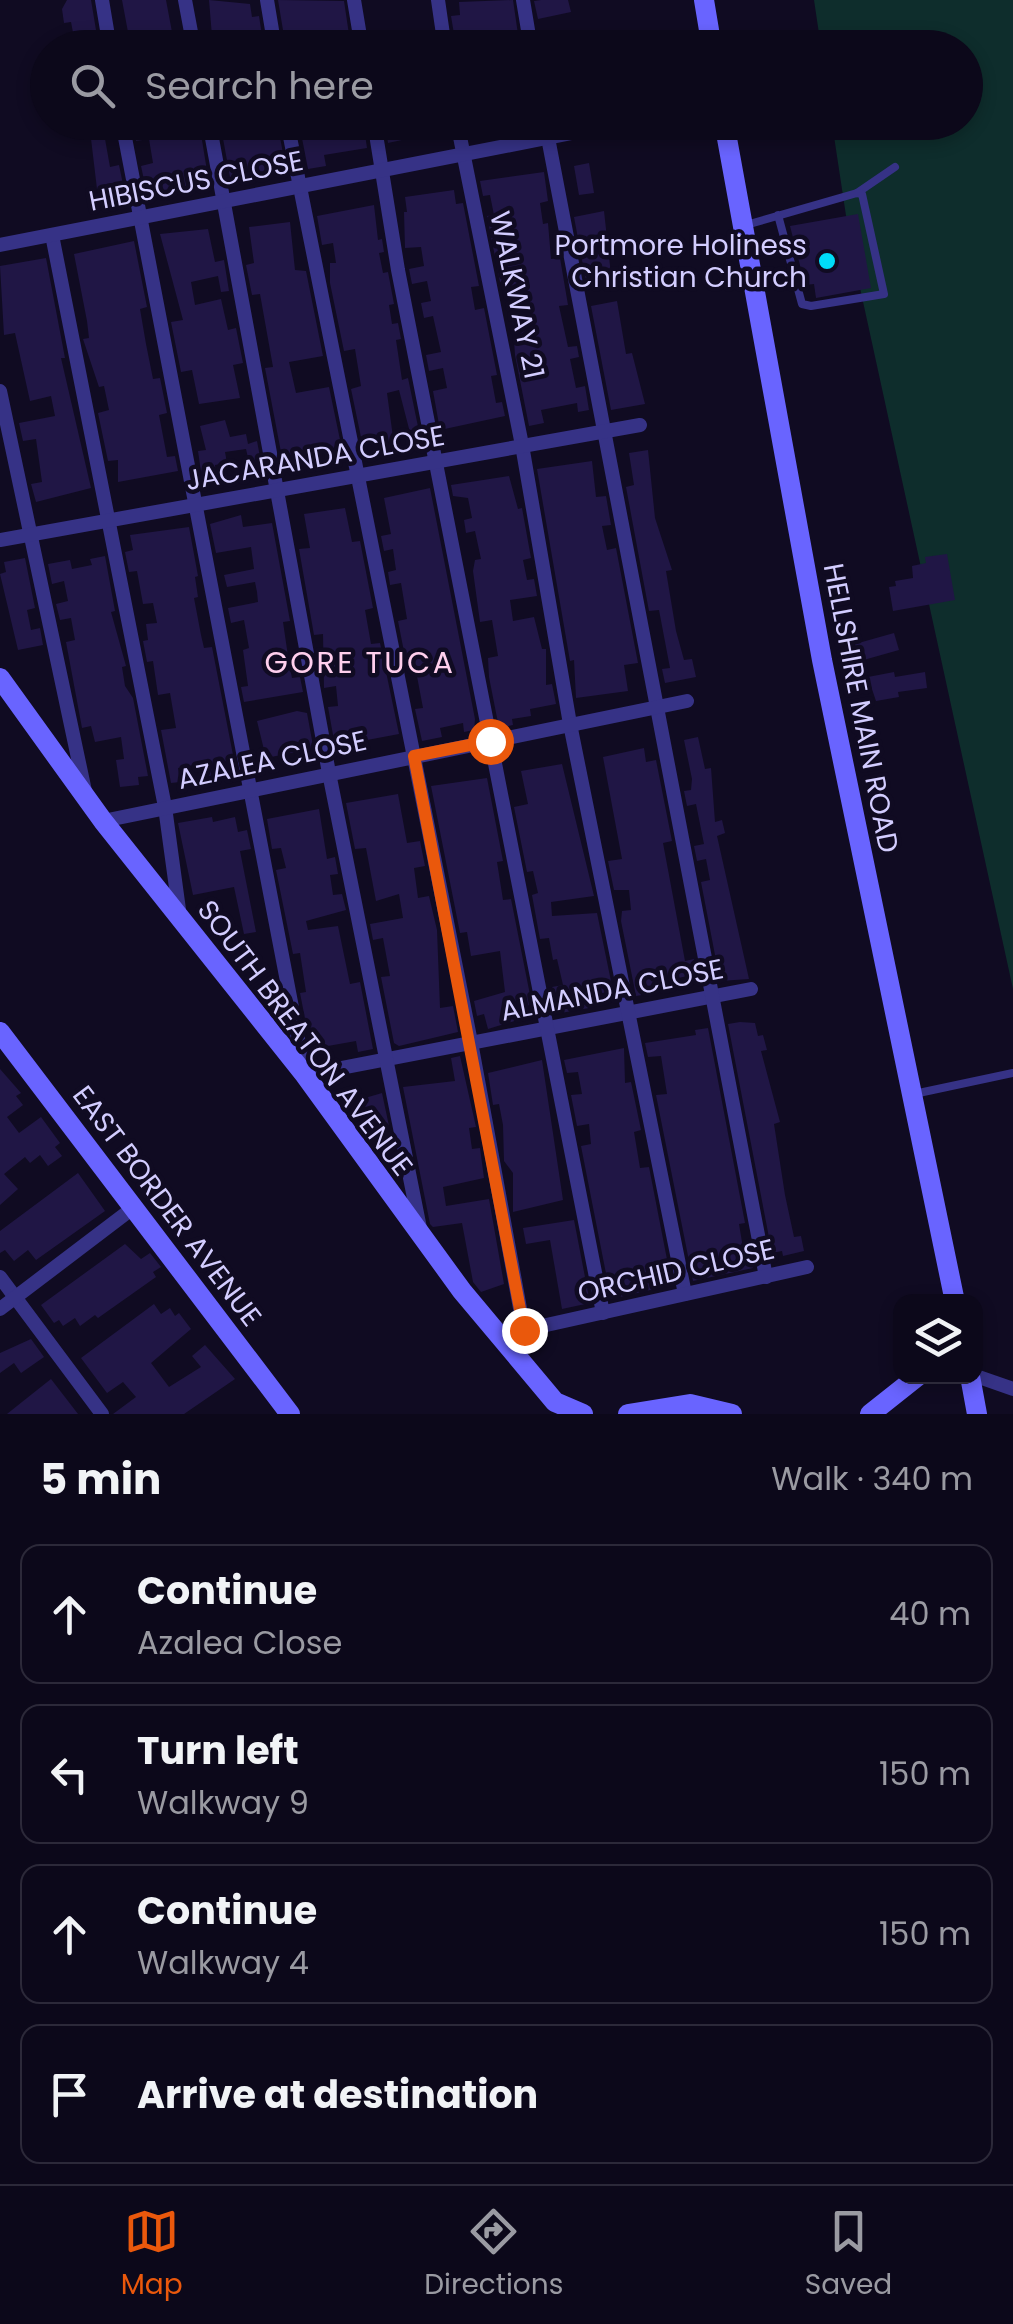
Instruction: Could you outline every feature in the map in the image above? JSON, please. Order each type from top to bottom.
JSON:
[{"type":"street","points":[[102,0],[107,30]]},
{"type":"street","points":[[185,0],[191,30]]},
{"type":"street","points":[[267,0],[272,30]]},
{"type":"street","points":[[354,0],[359,30]]},
{"type":"street","points":[[438,0],[442,30]]},
{"type":"street","points":[[522,0],[528,30]]},
{"type":"street","points":[[704,0],[709,30]]},
{"type":"street","points":[[125,140],[306,1075]]},
{"type":"street","points":[[212,140],[330,773],[422,1239]]},
{"type":"street","points":[[290,140],[471,1042],[524,1330]]},
{"type":"street","points":[[377,140],[603,1313]]},
{"type":"street","name":"WALKWAY 21","points":[[460,140],[522,445],[570,724],[686,1294]]},
{"type":"street","name":"HIBISCUS CLOSE","points":[[0,245],[543,140]]},
{"type":"street","points":[[548,140],[567,258],[606,432],[655,709],[766,1276]]},
{"type":"street","name":"HELLSHIRE MAIN ROAD","points":[[727,140],[822,660],[953,1294]]},
{"type":"street","points":[[52,235],[165,807],[181,920]]},
{"type":"street","points":[[0,391],[86,793]]},
{"type":"street","name":"JACARANDA CLOSE","points":[[0,540],[640,425]]},
{"type":"street","name":"SOUTH BREATON AVENUE","points":[[0,678],[104,821],[306,1075],[422,1239],[555,1402],[582,1414]]},
{"type":"street","name":"AZALEA CLOSE","points":[[104,821],[687,702]]},
{"type":"street","name":"ALMANDA CLOSE","points":[[306,1075],[752,989]]},
{"type":"street","name":"EAST BORDER AVENUE","points":[[0,1032],[290,1414]]},
{"type":"street","points":[[0,1310],[133,1208]]},
{"type":"street","name":"ORCHID CLOSE","points":[[496,1331],[524,1330],[807,1267]]},
{"type":"street","points":[[0,1278],[102,1414]]},
{"type":"street","points":[[983,1379],[1013,1389]]},
{"type":"street","points":[[870,1414],[908,1384]]},
{"type":"street","points":[[973,1384],[977,1414]]},
{"type":"street","points":[[628,1414],[690,1404],[732,1414]]},
{"type":"lane","points":[[742,226],[857,193],[895,167]]},
{"type":"lane","points":[[778,215],[802,304],[880,297],[884,290],[865,197],[857,193]]},
{"type":"lane","points":[[914,1094],[1013,1073]]},
{"type":"green space","points":[[814,0],[1013,0],[1013,989],[850,242],[835,140],[983,140],[983,30],[818,30]]},
{"type":"building","points":[[67,0],[91,0],[96,30],[73,30],[71,22],[64,23],[62,9]]},
{"type":"building","points":[[122,0],[166,0],[172,30],[128,30]]},
{"type":"building","points":[[209,0],[250,4],[252,17],[259,16],[261,30],[212,30]]},
{"type":"building","points":[[278,0],[344,1],[348,30],[283,30]]},
{"type":"building","points":[[513,0],[517,30],[453,30],[451,16],[460,15],[459,2]]},
{"type":"building","points":[[568,0],[571,12],[538,19],[534,1]]},
{"type":"building","points":[[91,140],[105,140],[110,167],[119,165],[125,194],[114,197],[112,185],[97,189]]},
{"type":"building","points":[[149,140],[202,140],[209,183],[147,194],[141,166],[153,163]]},
{"type":"building","points":[[223,140],[280,140],[287,174],[230,177]]},
{"type":"building","points":[[302,140],[366,140],[367,148],[324,155],[326,166],[308,169]]},
{"type":"building","points":[[589,163],[594,193],[579,195],[574,166]]},
{"type":"building","points":[[544,172],[548,201],[540,203],[543,224],[548,223],[551,259],[560,258],[568,305],[559,306],[568,347],[577,346],[579,357],[570,359],[576,388],[585,386],[589,410],[578,412],[577,403],[541,410],[544,423],[529,426],[515,355],[510,281],[500,282],[487,216],[494,215],[490,195],[483,196],[480,181]]},
{"type":"building","points":[[454,190],[456,204],[463,203],[479,286],[471,287],[475,310],[484,308],[497,375],[491,376],[496,403],[502,402],[505,416],[440,430],[433,391],[447,388],[443,368],[429,371],[426,355],[441,352],[433,316],[424,318],[421,303],[431,301],[427,281],[412,284],[409,269],[424,266],[421,247],[405,248],[404,212],[405,197]]},
{"type":"building","points":[[374,205],[378,240],[382,239],[384,252],[379,253],[383,273],[388,272],[394,304],[389,305],[392,324],[398,323],[401,339],[396,340],[402,380],[408,378],[422,446],[414,448],[399,390],[387,393],[395,452],[379,456],[377,439],[362,442],[351,389],[361,386],[355,349],[344,351],[330,283],[330,263],[336,263],[333,243],[322,245],[317,216]]},
{"type":"building","points":[[604,211],[612,284],[587,287],[574,217]]},
{"type":"building","points":[[858,214],[871,288],[816,298],[814,284],[805,285],[790,226]]},
{"type":"building","points":[[290,222],[295,270],[306,271],[323,356],[289,362],[296,393],[329,387],[344,459],[336,461],[333,449],[294,456],[291,466],[284,468],[265,368],[273,367],[260,294],[252,295],[246,265],[254,263],[249,227]]},
{"type":"building","points":[[208,229],[215,262],[224,260],[229,291],[221,292],[218,276],[191,282],[195,305],[221,299],[228,330],[236,328],[243,363],[233,365],[240,398],[199,404],[192,370],[181,372],[171,322],[183,320],[160,234]]},
{"type":"building","points":[[134,241],[147,307],[140,309],[146,344],[153,379],[160,378],[167,413],[159,415],[167,457],[175,456],[178,471],[118,482],[118,460],[108,461],[98,413],[109,410],[104,386],[99,387],[83,339],[89,338],[74,254]]},
{"type":"building","points":[[46,258],[65,358],[61,358],[91,488],[36,502],[31,484],[42,482],[36,439],[23,441],[19,423],[55,416],[51,396],[30,401],[15,333],[4,335],[0,266]]},
{"type":"building","points":[[617,301],[626,354],[632,353],[645,404],[611,410],[591,306]]},
{"type":"building","points":[[225,420],[230,437],[246,434],[248,444],[257,441],[263,473],[252,475],[246,449],[225,452],[227,463],[215,465],[216,477],[202,479],[198,451],[206,450],[200,426]]},
{"type":"building","points":[[648,450],[655,518],[672,570],[666,571],[676,631],[684,660],[692,659],[696,677],[665,683],[662,669],[670,668],[659,610],[649,611],[626,487],[634,485],[629,453]]},
{"type":"building","points":[[592,461],[596,497],[606,496],[611,525],[602,526],[607,550],[616,548],[638,663],[624,665],[628,691],[576,698],[574,660],[570,661],[537,469]]},
{"type":"building","points":[[509,476],[518,509],[522,508],[531,558],[523,560],[527,580],[534,579],[537,596],[510,600],[513,621],[534,617],[542,649],[546,649],[546,685],[552,684],[556,704],[530,709],[531,716],[512,719],[513,725],[499,728],[488,658],[498,656],[492,620],[480,622],[473,571],[475,560],[481,559],[475,531],[466,533],[464,520],[472,518],[468,498],[453,496],[451,485]]},
{"type":"building","points":[[430,488],[475,719],[474,730],[464,732],[463,723],[440,728],[442,737],[422,741],[415,709],[423,708],[416,671],[408,672],[398,621],[407,619],[401,583],[390,585],[388,572],[396,570],[393,549],[384,551],[381,536],[391,534],[384,498]]},
{"type":"building","points":[[345,508],[352,542],[360,541],[373,608],[365,610],[371,644],[380,643],[399,734],[367,740],[369,750],[352,753],[350,744],[335,746],[328,707],[338,706],[336,686],[324,688],[323,634],[314,635],[299,549],[310,548],[304,514]]},
{"type":"building","points":[[241,515],[243,527],[272,523],[290,621],[283,622],[289,663],[292,678],[300,677],[303,692],[244,702],[241,687],[248,686],[243,650],[249,648],[244,620],[231,623],[228,608],[258,602],[257,592],[255,582],[227,587],[224,575],[254,569],[251,547],[216,553],[210,524]]},
{"type":"building","points":[[189,527],[198,576],[198,597],[194,598],[201,635],[204,648],[212,647],[234,760],[221,762],[223,776],[208,779],[205,763],[178,768],[180,782],[171,783],[161,730],[176,728],[170,693],[158,695],[153,661],[147,662],[143,641],[148,640],[146,624],[157,623],[153,603],[143,604],[137,571],[129,572],[125,552],[133,550],[130,535]]},
{"type":"building","points":[[947,554],[955,600],[893,611],[889,587],[896,586],[895,581],[913,578],[912,566],[926,563],[925,557]]},
{"type":"building","points":[[105,556],[115,611],[111,612],[126,666],[122,667],[125,686],[133,698],[148,776],[138,777],[139,785],[120,787],[116,760],[124,759],[121,737],[95,742],[91,726],[82,728],[66,642],[75,640],[71,618],[60,620],[56,604],[68,601],[64,581],[52,584],[48,564],[70,560],[72,569],[92,565],[90,559]]},
{"type":"building","points":[[25,558],[35,608],[27,610],[31,630],[40,628],[43,645],[18,650],[0,574],[6,572],[4,562]]},
{"type":"building","points":[[894,633],[899,650],[860,661],[855,644]]},
{"type":"building","points":[[894,672],[895,677],[925,672],[927,688],[898,692],[899,697],[876,701],[868,677]]},
{"type":"building","points":[[297,711],[307,713],[316,762],[304,765],[301,751],[266,758],[257,721]]},
{"type":"building","points":[[698,737],[705,769],[711,768],[715,822],[722,820],[725,833],[717,836],[749,979],[720,981],[701,882],[710,880],[706,859],[697,861],[694,846],[704,844],[696,804],[687,806],[684,791],[691,790],[692,779],[684,740]]},
{"type":"building","points":[[644,748],[646,762],[656,760],[672,841],[663,843],[685,961],[694,959],[697,974],[664,981],[666,991],[636,996],[621,921],[622,911],[631,910],[629,890],[614,890],[608,861],[622,859],[603,757]]},
{"type":"building","points":[[562,764],[594,896],[551,902],[552,916],[597,913],[613,991],[587,996],[589,1008],[555,1014],[552,987],[563,985],[549,938],[540,939],[532,895],[538,893],[533,871],[527,872],[514,807],[528,804],[521,771]]},
{"type":"building","points":[[487,778],[503,861],[497,862],[503,900],[511,899],[532,1005],[521,1006],[524,1018],[488,1029],[484,1014],[477,1016],[474,1001],[505,992],[500,951],[471,956],[467,932],[460,933],[431,786]]},
{"type":"building","points":[[398,794],[407,843],[420,841],[425,866],[414,868],[418,898],[429,896],[437,930],[440,1008],[453,1006],[458,1032],[399,1046],[394,1043],[381,977],[390,976],[383,938],[373,940],[370,924],[403,918],[399,894],[376,901],[366,848],[355,849],[346,803]]},
{"type":"building","points":[[319,809],[327,859],[335,857],[338,874],[330,875],[333,895],[342,894],[346,910],[306,921],[308,930],[338,926],[350,984],[360,982],[373,1049],[358,1052],[356,1041],[311,1049],[300,993],[306,992],[300,953],[293,954],[276,870],[286,868],[281,848],[272,849],[267,819]]},
{"type":"building","points":[[212,817],[213,822],[235,817],[238,832],[247,830],[251,849],[240,851],[256,932],[244,934],[234,887],[193,895],[178,823]]},
{"type":"building","points":[[755,1023],[758,1036],[763,1035],[767,1050],[761,1051],[780,1122],[774,1124],[785,1195],[794,1237],[801,1236],[804,1251],[783,1256],[782,1251],[772,1253],[728,1024]]},
{"type":"building","points":[[708,1028],[745,1223],[739,1224],[743,1248],[749,1247],[753,1268],[693,1281],[656,1095],[667,1094],[661,1056],[648,1057],[645,1043],[696,1035],[695,1030]]},
{"type":"building","points":[[624,1048],[625,1083],[631,1082],[641,1130],[634,1132],[640,1168],[649,1167],[672,1285],[611,1299],[581,1146],[591,1144],[589,1124],[577,1126],[571,1095],[582,1094],[578,1072],[567,1073],[564,1060]]},
{"type":"building","points":[[460,1056],[476,1127],[469,1128],[472,1149],[480,1148],[484,1178],[443,1187],[446,1206],[489,1199],[504,1284],[481,1292],[473,1282],[462,1223],[433,1227],[430,1224],[403,1087],[455,1081],[451,1058]]},
{"type":"building","points":[[542,1060],[563,1200],[513,1212],[513,1173],[504,1161],[503,1125],[499,1104],[493,1105],[488,1073]]},
{"type":"building","points":[[0,1069],[21,1093],[16,1096],[23,1105],[7,1117],[19,1133],[41,1117],[60,1143],[55,1147],[62,1156],[48,1166],[40,1155],[30,1163],[25,1157],[4,1174],[18,1189],[0,1205]]},
{"type":"building","points":[[382,1093],[389,1126],[362,1130],[360,1115],[352,1117],[348,1103]]},
{"type":"building","points":[[78,1173],[105,1211],[36,1260],[28,1250],[14,1261],[5,1250],[0,1253],[0,1231]]},
{"type":"building","points":[[574,1220],[590,1303],[562,1309],[550,1240],[526,1244],[523,1228]]},
{"type":"building","points":[[125,1244],[141,1259],[150,1253],[161,1267],[153,1272],[156,1277],[98,1318],[95,1315],[80,1326],[75,1318],[63,1326],[59,1320],[54,1323],[41,1305]]},
{"type":"building","points":[[154,1304],[161,1314],[170,1308],[175,1316],[179,1313],[191,1329],[151,1363],[169,1387],[201,1367],[192,1356],[205,1345],[235,1379],[184,1414],[113,1414],[136,1397],[123,1382],[107,1393],[81,1358]]},
{"type":"building","points":[[31,1339],[44,1357],[21,1373],[14,1363],[0,1373],[0,1353]]},
{"type":"building","points":[[51,1379],[78,1414],[7,1414],[22,1402]]},
{"type":"place","name":"Portmore Holiness Christian Church","points":[[827,261]]},
{"type":"district","name":"GORE TUCA","points":[[360,662]]},
{"type":"route","points":[[490,741],[414,756],[524,1330]]}]
